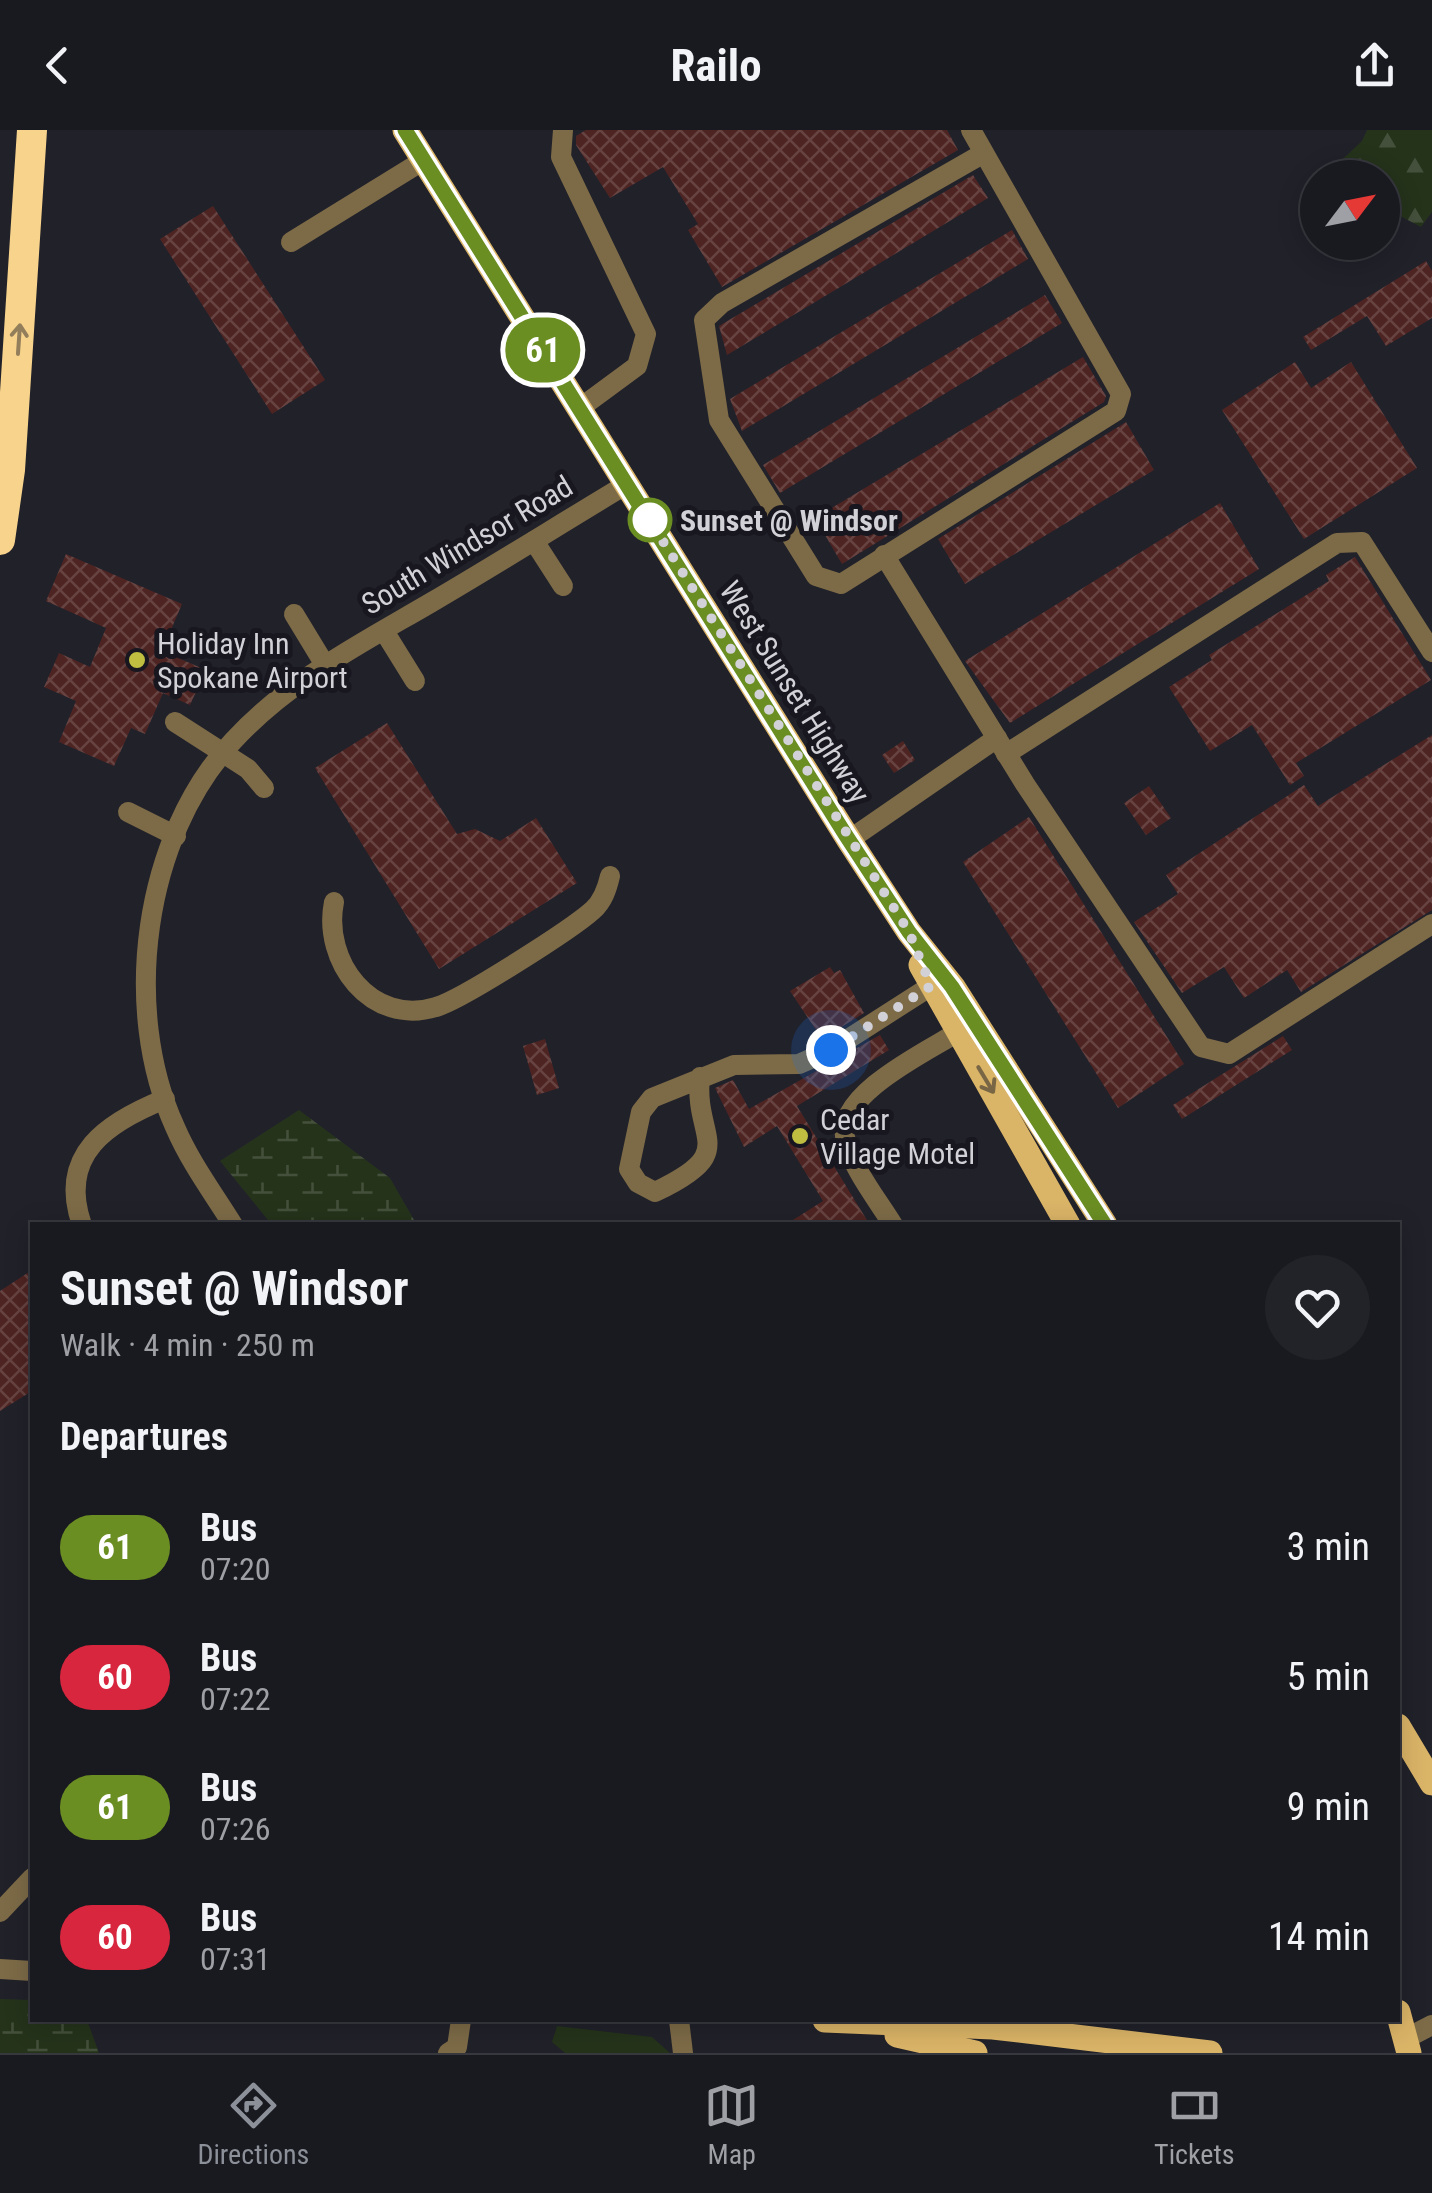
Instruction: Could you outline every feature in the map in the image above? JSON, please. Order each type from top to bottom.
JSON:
[{"type":"highway","points":[[0,540],[10,470],[32,130]]},
{"type":"main road","name":"West Sunset Highway","points":[[404,130],[849,840],[909,932],[952,987],[1086,1222]]},
{"type":"main road","name":"West Sunset Highway","points":[[909,932],[931,986],[958,1032],[1086,1222]]},
{"type":"main road","points":[[1400,1729],[1432,1783]]},
{"type":"main road","points":[[1400,2020],[1406,2046]]},
{"type":"main road","points":[[831,2022],[975,2053]]},
{"type":"main road","points":[[933,2022],[1210,2053]]},
{"type":"street","points":[[564,130],[561,157],[646,334],[637,366],[580,408]]},
{"type":"street","points":[[971,130],[1120,394],[1116,411],[841,584],[816,576],[719,420],[704,320],[722,303],[984,154]]},
{"type":"street","points":[[291,242],[424,160]]},
{"type":"street","name":"South Windsor Road","points":[[231,1222],[196,1168],[166,1099],[146,1021],[150,913],[176,836],[224,752],[265,710],[325,665],[627,484]]},
{"type":"street","points":[[534,540],[563,586]]},
{"type":"street","points":[[849,840],[1337,543],[1362,542],[1432,652]]},
{"type":"street","points":[[884,556],[1002,746],[1201,1046],[1228,1054],[1432,924]]},
{"type":"street","points":[[294,614],[325,665]]},
{"type":"street","points":[[384,630],[415,680]]},
{"type":"street","points":[[176,722],[248,768],[264,788]]},
{"type":"street","points":[[128,812],[176,836]]},
{"type":"street","points":[[334,902],[336,954],[351,981],[388,1004],[424,1010],[452,1000],[592,911],[601,901],[610,876]]},
{"type":"street","points":[[700,1077],[710,1140],[705,1158],[655,1192],[638,1183],[629,1170],[641,1112],[652,1098],[700,1077],[734,1064],[798,1064],[831,1050],[931,986]]},
{"type":"street","points":[[891,1222],[854,1160],[845,1138],[844,1120],[857,1099],[958,1032]]},
{"type":"street","points":[[82,1222],[76,1183],[86,1152],[105,1128],[166,1099]]},
{"type":"street","points":[[0,1912],[30,1880]]},
{"type":"street","points":[[0,1968],[30,1970]]},
{"type":"street","points":[[448,2053],[457,2046],[461,2022]]},
{"type":"street","points":[[679,2022],[682,2053]]},
{"type":"street","points":[[1406,2046],[1432,2024]]},
{"type":"green space","points":[[1367,130],[1432,130],[1432,212],[1421,227],[1400,216],[1400,160],[1342,160],[1362,141]]},
{"type":"green space","points":[[299,1110],[390,1178],[415,1222],[270,1222],[220,1161]]},
{"type":"green space","points":[[0,1999],[30,2000],[30,2022],[88,2022],[99,2053],[0,2053]]},
{"type":"green space","points":[[557,2026],[652,2037],[670,2053],[565,2053],[552,2042]]},
{"type":"building","points":[[586,130],[947,130],[958,150],[722,287],[688,230],[698,224],[663,167],[610,198],[576,145],[576,136]]},
{"type":"building","points":[[973,175],[988,198],[727,355],[719,326]]},
{"type":"building","points":[[213,206],[325,380],[272,414],[160,239]]},
{"type":"building","points":[[1012,230],[1028,259],[742,431],[730,399]]},
{"type":"building","points":[[1426,261],[1432,271],[1432,318],[1386,346],[1367,316],[1311,350],[1303,337]]},
{"type":"building","points":[[1045,295],[1062,323],[780,493],[763,465]]},
{"type":"building","points":[[1083,357],[1106,396],[1104,402],[842,564],[815,518]]},
{"type":"building","points":[[1295,362],[1311,388],[1351,362],[1417,468],[1304,539],[1222,410]]},
{"type":"building","points":[[1126,422],[1154,470],[965,584],[938,539]]},
{"type":"building","points":[[1220,503],[1259,569],[1010,723],[965,661]]},
{"type":"building","name":"Holiday Inn Spokane Airport","points":[[66,554],[182,604],[162,651],[206,670],[190,705],[163,693],[145,734],[131,728],[114,766],[59,742],[76,701],[44,687],[59,653],[90,667],[106,628],[46,601]]},
{"type":"building","points":[[1355,557],[1431,680],[1296,763],[1304,776],[1290,785],[1252,725],[1210,751],[1169,687],[1212,660],[1209,655],[1329,581],[1326,575]]},
{"type":"building","points":[[387,723],[457,834],[475,829],[500,841],[536,818],[577,883],[439,969],[315,768]]},
{"type":"building","points":[[1432,735],[1432,910],[1301,992],[1287,970],[1244,998],[1224,967],[1182,993],[1134,922],[1178,894],[1166,875],[1304,785],[1318,806]]},
{"type":"building","points":[[903,741],[915,760],[894,773],[882,755]]},
{"type":"building","points":[[1149,786],[1171,818],[1146,835],[1124,803]]},
{"type":"building","points":[[1029,817],[1184,1064],[1118,1108],[963,862]]},
{"type":"building","points":[[830,967],[834,973],[840,970],[864,1013],[822,1039],[790,991]]},
{"type":"building","name":"Cedar Village Motel","points":[[880,1035],[889,1050],[797,1106],[868,1222],[790,1222],[823,1201],[777,1126],[744,1147],[715,1088],[733,1080],[749,1109]]},
{"type":"building","points":[[1283,1036],[1292,1050],[1182,1119],[1173,1105]]},
{"type":"building","points":[[545,1039],[559,1088],[537,1095],[523,1046]]},
{"type":"building","points":[[30,1271],[30,1392],[0,1411],[0,1291]]},
{"type":"bus line","name":"61","points":[[405,130],[845,834],[909,932],[952,987],[1103,1222]]},
{"type":"place","name":"Sunset @ Windsor","points":[[650,520]]},
{"type":"place","name":"Holiday Inn Spokane Airport","points":[[137,660]]},
{"type":"place","name":"Cedar Village Motel","points":[[800,1136]]},
{"type":"route","points":[[650,520],[647,516],[909,932],[931,986],[831,1050]]}]
